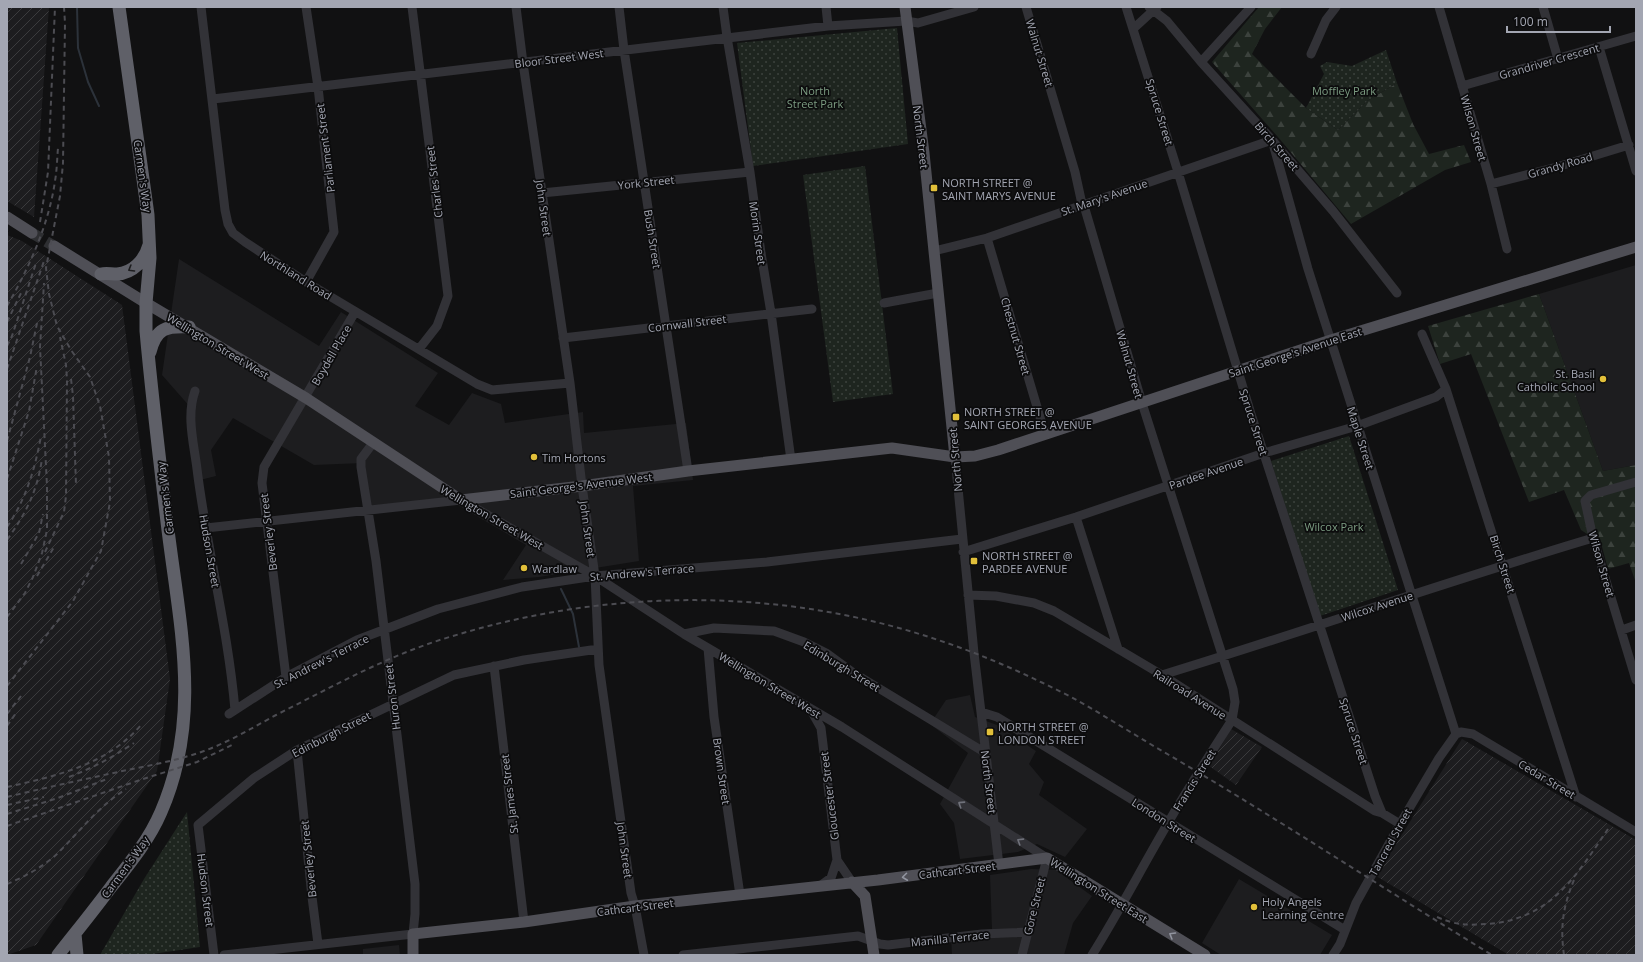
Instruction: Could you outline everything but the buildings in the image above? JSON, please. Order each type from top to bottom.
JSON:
[{"type":"highway","name":"Carmen's Way","points":[[58,955],[136,854],[161,812],[177,769],[184,719],[186,678],[182,633],[149,360],[146,303],[150,258],[148,215],[119,7]]},
{"type":"highway","points":[[100,274],[116,274],[129,271],[140,263],[150,244]]},
{"type":"highway","points":[[149,360],[152,344],[157,334],[166,328],[173,326],[189,327]]},
{"type":"highway","points":[[75,934],[77,955]]},
{"type":"main road","name":"North Street","points":[[905,7],[924,153],[955,457]]},
{"type":"main road","points":[[7,217],[32,233]]},
{"type":"main road","name":"Wellington Street West","points":[[54,246],[146,303],[189,327],[306,398],[460,500]]},
{"type":"main road","name":"Saint George's Avenue East","points":[[955,457],[975,456],[998,450],[1331,340],[1636,247]]},
{"type":"main road","name":"Saint George's Avenue West","points":[[460,500],[582,486],[688,471],[892,448],[955,457]]},
{"type":"main road","name":"Cathcart Street","points":[[413,934],[524,922],[635,906],[878,880],[1047,858]]},
{"type":"main road","name":"Wellington Street East","points":[[1047,858],[1200,954]]},
{"type":"main road","points":[[874,955],[866,896],[870,887],[878,880]]},
{"type":"main road","points":[[852,882],[866,896]]},
{"type":"main road","name":"Huron Street","points":[[413,934],[413,955]]},
{"type":"street","name":"Northland Road","points":[[200,7],[213,99],[225,210],[228,224],[232,233],[306,282],[476,384],[492,390],[570,383]]},
{"type":"street","name":"Parliament Street","points":[[306,7],[318,87],[334,232],[306,282]]},
{"type":"street","name":"Charles Street","points":[[412,7],[448,296],[436,326],[419,349]]},
{"type":"street","name":"John Street","points":[[516,7],[570,383],[582,486],[595,576],[598,649],[630,886],[644,955]]},
{"type":"street","name":"Bush Street","points":[[619,7],[624,50],[688,471]]},
{"type":"street","name":"Morin Street","points":[[723,7],[750,172],[791,460]]},
{"type":"street","points":[[826,7],[828,26]]},
{"type":"street","points":[[906,21],[918,23],[974,7]]},
{"type":"street","name":"Walnut Street","points":[[1026,7],[1075,172],[1082,204],[1086,209],[1142,403],[1222,657],[1234,689],[1236,702],[1232,720]]},
{"type":"street","name":"Spruce Street","points":[[1126,7],[1264,453],[1375,796],[1382,813]]},
{"type":"street","points":[[1201,62],[1251,7]]},
{"type":"street","points":[[1311,54],[1326,20],[1336,7]]},
{"type":"street","name":"Wilson Street","points":[[1439,7],[1490,184],[1507,249]]},
{"type":"street","points":[[1543,7],[1558,60]]},
{"type":"street","points":[[1134,29],[1154,8]]},
{"type":"street","name":"Birch Street","points":[[1154,8],[1272,140],[1332,211],[1397,293]]},
{"type":"street","name":"Bloor Street West","points":[[213,99],[828,26],[906,21]]},
{"type":"street","name":"Grandriver Crescent","points":[[1462,86],[1558,60],[1636,36]]},
{"type":"street","points":[[1599,47],[1636,171]]},
{"type":"street","name":"St. Mary's Avenue","points":[[934,251],[987,238],[1082,204],[1272,140]]},
{"type":"street","name":"Maple Street","points":[[1272,140],[1308,269],[1456,734]]},
{"type":"street","name":"Grandy Road","points":[[1490,184],[1557,167],[1628,145]]},
{"type":"street","name":"York Street","points":[[542,193],[750,172]]},
{"type":"street","name":"Chestnut Street","points":[[987,238],[1045,434]]},
{"type":"street","points":[[884,303],[938,293]]},
{"type":"street","name":"Cornwall Street","points":[[563,338],[812,309]]},
{"type":"street","name":"Boydell Place","points":[[306,398],[355,312]]},
{"type":"street","name":"Birch Street","points":[[1422,334],[1446,389],[1576,797]]},
{"type":"street","name":"Pardee Avenue","points":[[963,552],[1076,517],[1264,453],[1357,426],[1436,397],[1446,389]]},
{"type":"street","name":"Hudson Street","points":[[195,391],[191,402],[191,420],[199,488],[229,660],[232,712]]},
{"type":"street","name":"Beverley Street","points":[[286,677],[262,483],[264,467],[306,398]]},
{"type":"street","name":"Huron Street","points":[[373,443],[361,459],[361,467],[394,703],[398,750],[415,884],[413,934]]},
{"type":"street","name":"North Street","points":[[955,457],[963,552],[984,752],[999,865]]},
{"type":"street","name":"Wilson Street","points":[[1636,482],[1591,495],[1585,501],[1593,538],[1636,680]]},
{"type":"street","name":"Saint George's Avenue West","points":[[206,528],[460,500]]},
{"type":"street","name":"Wellington Street West","points":[[460,500],[595,576],[684,634],[842,727],[994,825]]},
{"type":"street","points":[[1076,517],[1118,649]]},
{"type":"street","name":"St. Andrew's Terrace","points":[[232,712],[286,677],[357,640],[438,609],[512,590],[567,579],[767,562],[962,538]]},
{"type":"street","name":"Wilcox Avenue","points":[[1162,675],[1222,657],[1503,564],[1593,538]]},
{"type":"street","points":[[615,574],[613,581],[617,591]]},
{"type":"street","name":"Railroad Avenue","points":[[968,596],[996,596],[1034,603],[1054,611],[1162,675],[1374,811],[1382,813],[1400,824]]},
{"type":"street","points":[[1622,630],[1636,625]]},
{"type":"street","name":"Edinburgh Street","points":[[684,634],[714,628],[774,631],[804,642],[826,653],[852,672],[984,752]]},
{"type":"street","name":"Brown Street","points":[[708,648],[714,717],[740,895]]},
{"type":"street","name":"Edinburgh Street","points":[[198,825],[254,778],[297,750],[454,675],[571,652],[598,649]]},
{"type":"street","name":"St. James Street","points":[[494,666],[524,922]]},
{"type":"street","name":"Gloucester Street","points":[[809,708],[818,720],[822,737],[837,860],[852,882]]},
{"type":"street","name":"London Street","points":[[981,712],[997,717],[1168,823],[1346,930]]},
{"type":"street","name":"Francis Street","points":[[1092,955],[1168,823],[1232,720]]},
{"type":"street","points":[[822,737],[829,730],[842,727]]},
{"type":"street","name":"Cedar Street","points":[[1456,734],[1461,732],[1473,734],[1636,832]]},
{"type":"street","name":"Tancred Street","points":[[1333,955],[1340,944],[1356,903],[1439,758],[1456,734]]},
{"type":"street","name":"Beverley Street","points":[[297,750],[318,944]]},
{"type":"street","name":"Hudson Street","points":[[198,825],[214,955]]},
{"type":"street","name":"Wellington Street East","points":[[994,825],[1047,858]]},
{"type":"street","name":"Gore Street","points":[[1022,955],[1047,858]]},
{"type":"street","points":[[819,887],[832,878],[837,860]]},
{"type":"street","name":"Manilla Terrace","points":[[682,955],[858,936],[880,944],[888,945],[982,934],[1028,932]]},
{"type":"street","name":"Cathcart Street","points":[[230,955],[413,934]]},
{"type":"shaded area","points":[[7,7],[49,7],[34,217],[7,201]]},
{"type":"shaded area","points":[[7,235],[22,241],[122,305],[170,679],[157,771],[36,945],[7,955]]},
{"type":"shaded area","points":[[179,259],[319,346],[341,312],[438,373],[415,406],[449,425],[472,393],[501,404],[505,423],[583,412],[584,433],[686,423],[693,480],[633,486],[639,561],[539,577],[503,580],[526,545],[446,498],[370,506],[363,463],[314,465],[233,418],[211,450],[216,476],[200,480],[191,408],[162,375]]},
{"type":"shaded area","name":"St. Basil Catholic School","points":[[1636,265],[1636,465],[1603,471],[1539,294]]},
{"type":"shaded area","points":[[970,695],[975,717],[997,725],[1036,751],[1029,764],[1044,782],[1039,795],[1087,829],[1065,857],[1037,844],[1018,852],[960,859],[954,823],[940,804],[968,753],[930,724],[946,700]]},
{"type":"shaded area","points":[[1231,729],[1262,747],[1236,785],[1209,766]]},
{"type":"shaded area","points":[[1462,739],[1636,840],[1636,955],[1509,955],[1376,876]]},
{"type":"shaded area","points":[[1031,869],[1056,870],[1092,896],[1073,923],[1064,955],[952,955],[951,935],[992,929],[990,875]]},
{"type":"shaded area","name":"Holy Angels Learning Centre","points":[[1239,879],[1332,935],[1320,955],[1221,955],[1202,943]]},
{"type":"shaded area","points":[[399,945],[400,955],[363,955],[363,949]]},
{"type":"green space","points":[[1259,7],[1282,7],[1265,29],[1252,54],[1306,108],[1338,130],[1367,101],[1397,83],[1413,124],[1429,154],[1464,145],[1471,162],[1445,170],[1351,224],[1278,137],[1212,62]]},
{"type":"green space","name":"North Street Park","points":[[897,28],[908,144],[753,166],[737,43]]},
{"type":"green space","name":"Moffley Park","points":[[1386,50],[1397,83],[1367,101],[1338,130],[1306,108],[1324,74],[1320,66],[1327,62],[1352,66]]},
{"type":"green space","points":[[865,166],[893,394],[833,402],[803,175]]},
{"type":"green space","points":[[1539,294],[1603,471],[1636,465],[1636,583],[1629,563],[1608,569],[1601,543],[1581,530],[1564,490],[1529,502],[1471,354],[1440,364],[1428,326]]},
{"type":"green space","name":"Wilcox Park","points":[[1349,436],[1398,590],[1320,616],[1271,461]]},
{"type":"green space","points":[[187,812],[200,947],[146,955],[100,955],[144,879]]},
{"type":"waterway","points":[[77,7],[78,48],[88,82],[99,106]]},
{"type":"waterway","points":[[561,589],[573,614],[579,647]]},
{"type":"tunnel","points":[[32,233],[54,246]]},
{"type":"railway","points":[[40,222],[48,172],[55,7]]},
{"type":"railway","points":[[7,686],[73,601],[101,551],[110,502],[109,457],[100,406],[90,377],[71,350],[57,326],[49,294],[46,268],[60,196],[63,163],[64,7]]},
{"type":"railway","points":[[7,306],[23,276],[43,229],[52,197],[58,148]]},
{"type":"railway","points":[[7,369],[44,261]]},
{"type":"railway","points":[[7,346],[12,336],[36,263]]},
{"type":"railway","points":[[7,617],[25,593],[33,577],[42,553],[47,530],[47,486],[40,347],[44,283]]},
{"type":"railway","points":[[7,322],[22,291]]},
{"type":"railway","points":[[7,441],[30,357],[37,323]]},
{"type":"railway","points":[[45,552],[64,512],[66,496],[67,380],[66,365],[60,337]]},
{"type":"railway","points":[[7,479],[29,411],[37,366]]},
{"type":"railway","points":[[71,379],[76,485]]},
{"type":"railway","points":[[7,527],[25,495],[36,460],[41,436]]},
{"type":"railway","points":[[7,540],[20,521],[30,502],[37,482],[42,459]]},
{"type":"railway","points":[[21,564],[39,533],[43,514]]},
{"type":"railway","points":[[37,576],[54,547]]},
{"type":"railway","points":[[7,797],[183,758],[204,751],[231,739],[319,693],[385,661],[430,643],[512,620],[573,609],[634,602],[696,600],[757,603],[818,610],[879,623],[955,646],[1039,681],[1071,697],[1210,779],[1492,955]]},
{"type":"railway","points":[[7,714],[21,696]]},
{"type":"railway","points":[[7,726],[16,713]]},
{"type":"railway","points":[[7,787],[80,767],[113,750],[141,725]]},
{"type":"railway","points":[[69,777],[103,762],[134,743]]},
{"type":"railway","points":[[7,826],[197,762],[234,744]]},
{"type":"railway","points":[[7,814],[58,798],[107,779]]},
{"type":"railway","points":[[7,884],[33,871],[52,859],[98,811],[126,789]]},
{"type":"railway","points":[[7,805],[44,797]]},
{"type":"railway","points":[[1437,917],[1457,923],[1474,925],[1510,920],[1529,914],[1560,892],[1585,863],[1608,829]]},
{"type":"railway","points":[[1564,955],[1562,935],[1563,917],[1567,899],[1574,880]]},
{"type":"place","name":"NORTH STREET @ SAINT MARYS AVENUE","points":[[934,188]]},
{"type":"place","name":"St. Basil Catholic School","points":[[1603,379]]},
{"type":"place","name":"NORTH STREET @ SAINT GEORGES AVENUE","points":[[956,417]]},
{"type":"place","name":"Tim Hortons","points":[[534,457]]},
{"type":"place","name":"NORTH STREET @ PARDEE AVENUE","points":[[974,561]]},
{"type":"place","name":"Wardlaw","points":[[524,568]]},
{"type":"place","name":"NORTH STREET @ LONDON STREET","points":[[990,732]]},
{"type":"place","name":"Holy Angels Learning Centre","points":[[1254,907]]}]
